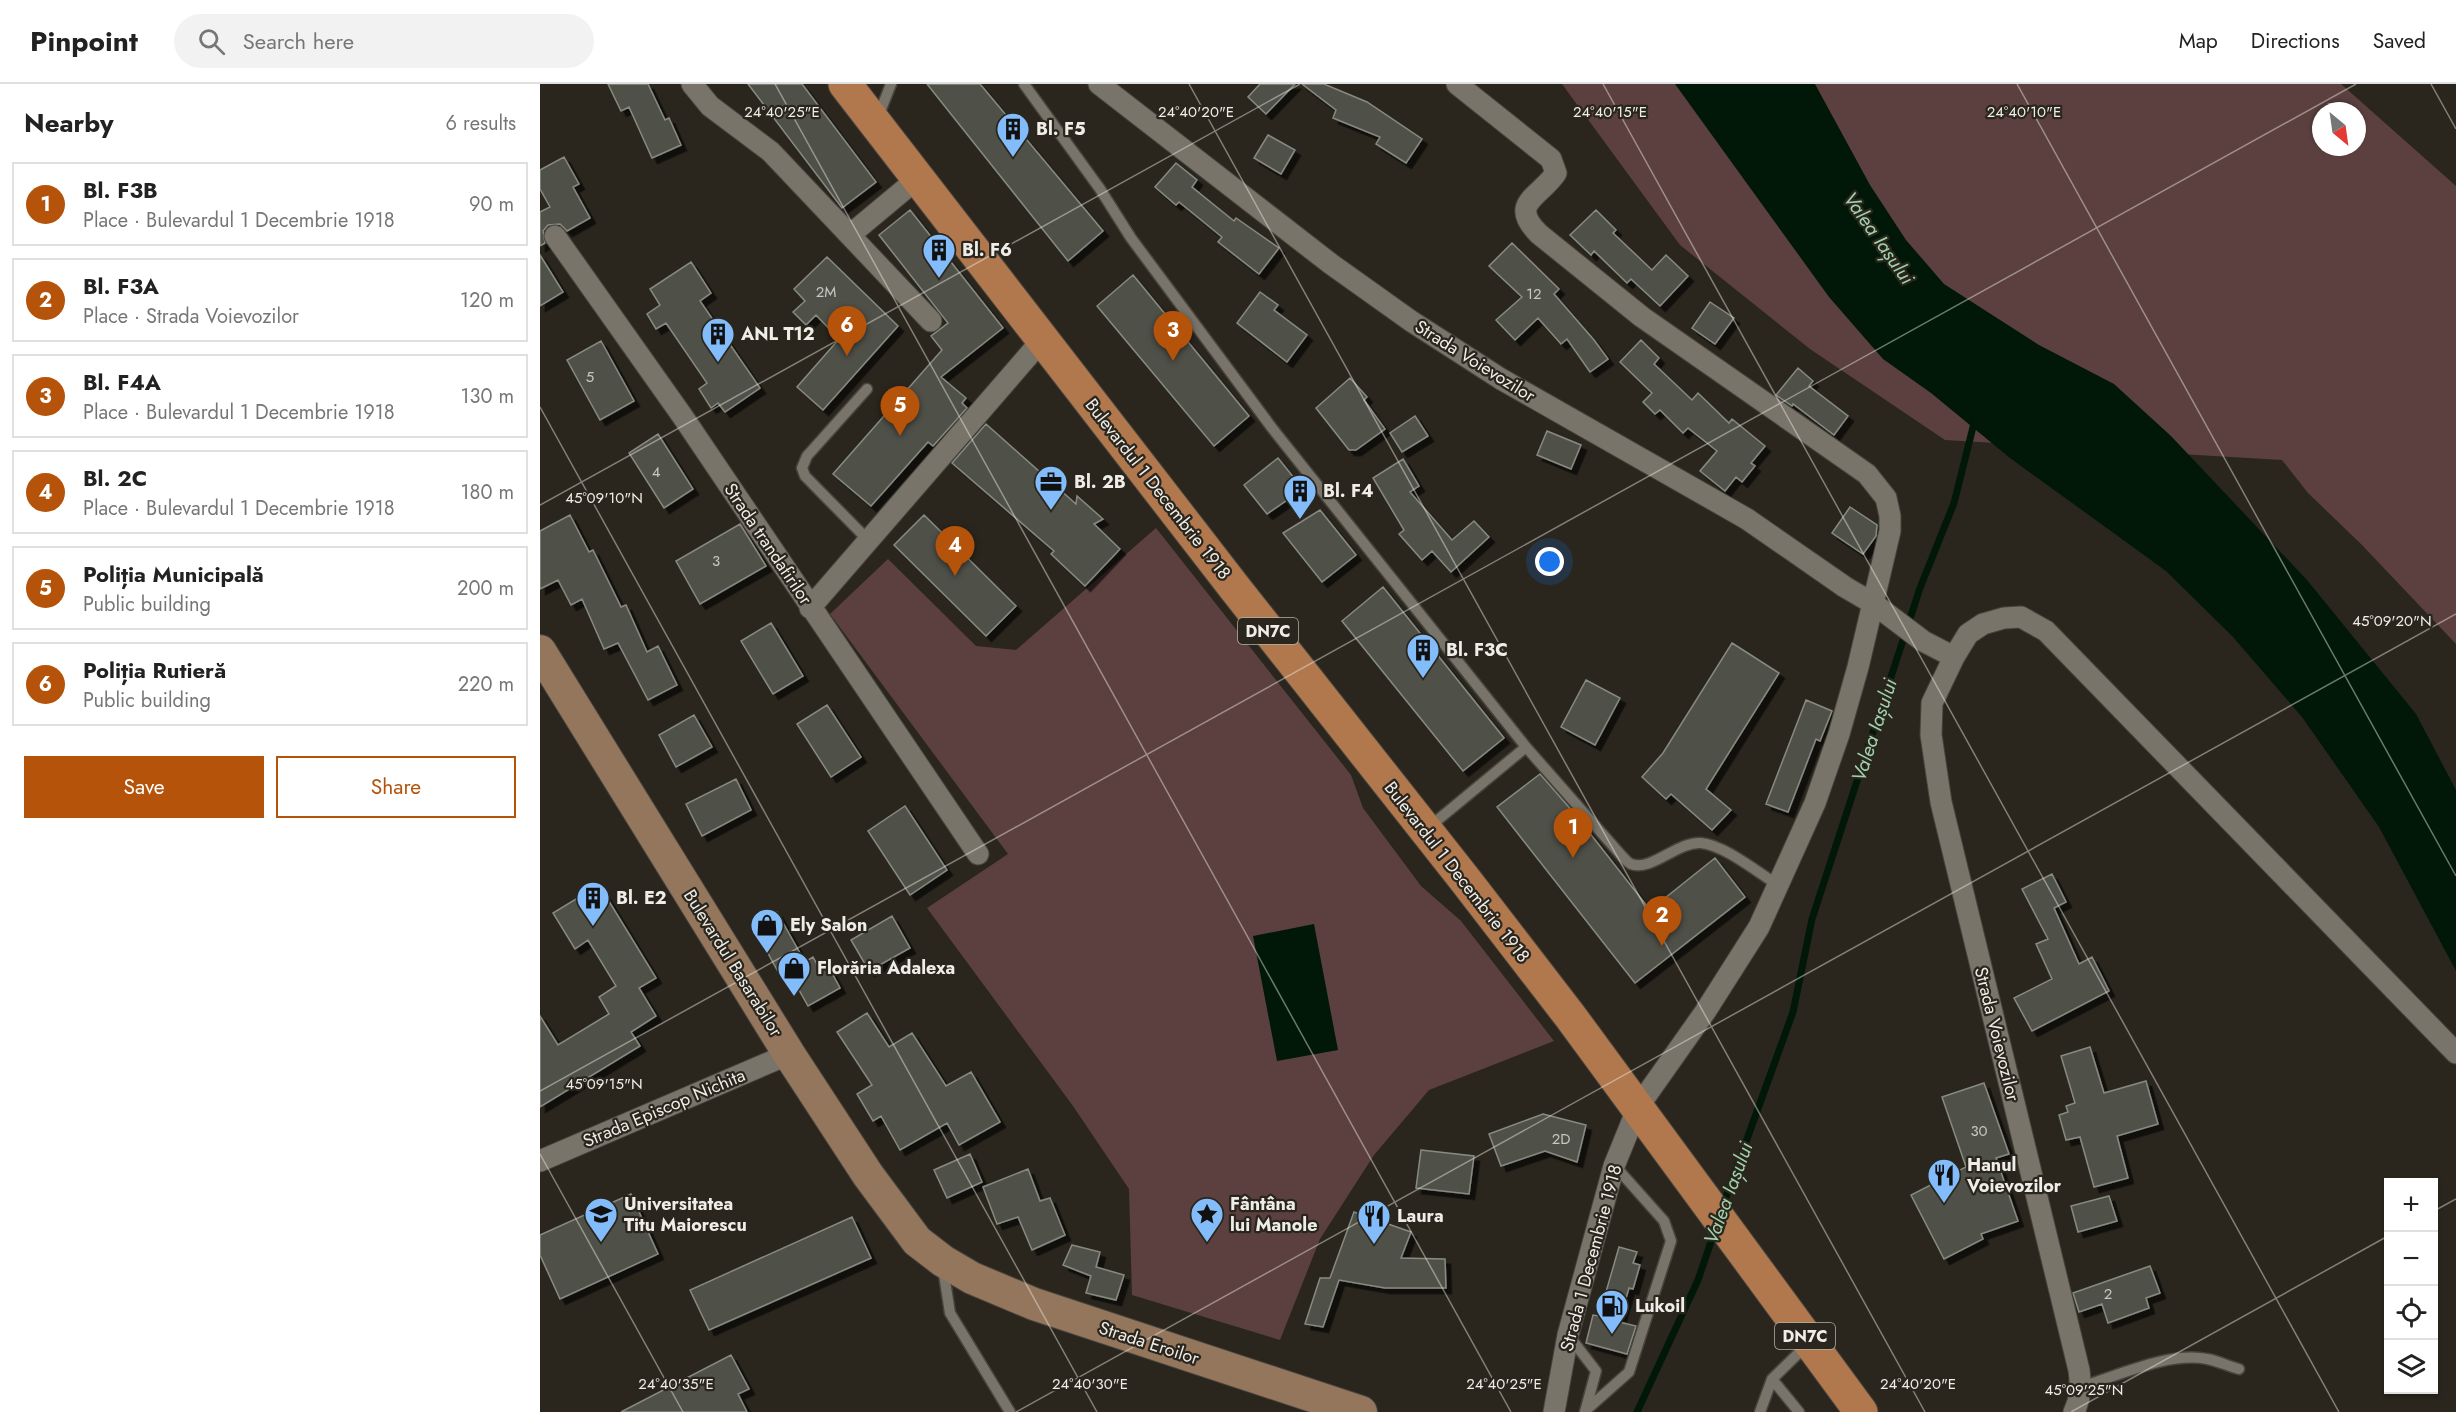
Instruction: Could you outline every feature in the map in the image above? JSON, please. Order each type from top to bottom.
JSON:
[{"type":"main road","name":"Bulevardul 1 Decembrie 1918","points":[[845,84],[1638,1107],[1861,1412]]},
{"type":"main road","name":"Bulevardul Basarabilor","points":[[540,651],[789,1054],[899,1219],[917,1240],[943,1261]]},
{"type":"main road","name":"Strada Eroilor","points":[[943,1261],[997,1289],[1049,1309],[1361,1412]]},
{"type":"street","points":[[692,84],[710,106],[771,152],[931,321]]},
{"type":"street","name":"Strada Voievozilor","points":[[1099,84],[1331,264],[1411,321],[1501,380],[1747,519],[1835,581],[1874,604],[1923,641],[1954,657]]},
{"type":"street","points":[[1457,84],[1540,149],[1555,164],[1556,173],[1527,204],[1525,213],[1530,224],[1539,234],[1642,317],[1852,463],[1878,486],[1886,498],[1890,516],[1890,531],[1874,604],[1839,734],[1815,803],[1759,927],[1732,971],[1638,1107]]},
{"type":"street","points":[[851,234],[917,179]]},
{"type":"street","name":"Strada trandafirilor","points":[[555,236],[683,417],[978,854]]},
{"type":"street","points":[[810,608],[1042,340]]},
{"type":"street","name":"Strada Voievozilor","points":[[2074,1412],[2079,1403],[2081,1388],[2079,1370],[1941,802],[1931,735],[1932,704],[1954,657],[1968,634],[1983,624],[2004,618],[2021,618],[2046,631],[2456,1053]]},
{"type":"street","name":"Strada Episcop Nichita","points":[[540,1161],[789,1054]]},
{"type":"street","name":"Strada 1 Decembrie 1918","points":[[1554,1412],[1568,1335],[1614,1166],[1638,1107]]},
{"type":"lane","points":[[875,124],[891,84]]},
{"type":"lane","points":[[1024,84],[1100,189],[1131,238],[1272,428],[1526,747],[1630,864],[1642,866],[1685,844],[1706,844],[1713,845],[1778,885]]},
{"type":"lane","points":[[867,389],[807,456],[802,468],[805,476],[868,540]]},
{"type":"lane","points":[[1425,830],[1526,747]]},
{"type":"lane","points":[[1585,1411],[1629,1372],[1671,1241],[1664,1221],[1614,1166]]},
{"type":"lane","points":[[943,1261],[950,1313],[1010,1412]]},
{"type":"lane","points":[[1568,1335],[1596,1371],[1585,1411]]},
{"type":"lane","points":[[1760,1412],[1772,1379],[1810,1342]]},
{"type":"lane","points":[[2081,1388],[2160,1362],[2186,1358],[2206,1359],[2239,1369]]},
{"type":"lane","points":[[1772,1379],[1799,1412]]},
{"type":"shaded area","points":[[1562,84],[2341,84],[2361,102],[2312,102],[2312,156],[2366,156],[2366,106],[2456,186],[2456,644],[2361,544],[2308,493],[2282,460],[1945,440],[1810,349],[1680,245]]},
{"type":"shaded area","points":[[1156,528],[1351,775],[1363,808],[1421,886],[1461,921],[1554,1041],[1429,1090],[1374,1155],[1320,1239],[1280,1340],[1132,1295],[1129,1189],[1073,1106],[927,908],[1008,854],[830,614],[888,559],[976,646],[1016,650]]},
{"type":"water","points":[[1675,84],[1815,84],[1870,185],[1906,240],[1944,284],[2039,345],[2114,384],[2171,436],[2307,580],[2416,714],[2456,790],[2456,971],[2379,827],[2302,717],[2233,637],[2166,571],[2010,458],[1931,393],[1883,359],[1829,297]]},
{"type":"water","points":[[1314,924],[1338,1050],[1277,1061],[1253,936]]},
{"type":"building","points":[[608,84],[648,84],[665,120],[669,118],[681,145],[652,158],[629,107],[621,111]]},
{"type":"building","points":[[748,84],[802,84],[876,182],[842,208]]},
{"type":"building","name":"Bl. F5","points":[[927,84],[980,84],[1103,231],[1068,261]]},
{"type":"building","points":[[1260,84],[1295,84],[1266,114],[1248,97]]},
{"type":"building","points":[[1302,84],[1324,84],[1367,102],[1422,139],[1406,163],[1376,144],[1380,137],[1333,118],[1336,110]]},
{"type":"building","points":[[1268,135],[1295,150],[1281,174],[1254,158]]},
{"type":"building","points":[[564,157],[579,184],[573,187],[590,218],[567,231],[560,224],[548,225],[543,231],[545,243],[540,246],[540,212],[550,207],[540,189],[540,170]]},
{"type":"building","points":[[1176,163],[1197,180],[1192,187],[1234,221],[1236,218],[1279,248],[1259,274],[1218,242],[1222,237],[1179,202],[1176,205],[1155,187]]},
{"type":"building","points":[[910,210],[1003,328],[941,377],[966,398],[962,403],[967,408],[933,446],[928,442],[871,506],[833,474],[942,350],[931,336],[948,323],[879,235]]},
{"type":"building","points":[[1596,210],[1616,230],[1613,233],[1652,270],[1666,255],[1688,276],[1660,306],[1631,279],[1627,283],[1594,251],[1591,255],[1570,235]]},
{"type":"building","points":[[1512,243],[1559,289],[1554,294],[1608,359],[1590,372],[1567,339],[1561,344],[1538,318],[1515,340],[1496,320],[1522,297],[1489,266]]},
{"type":"building","points":[[540,255],[563,292],[540,306]]},
{"type":"building","points":[[827,257],[898,326],[823,410],[797,387],[839,339],[816,315],[806,325],[793,312],[805,301],[794,289]]},
{"type":"building","points":[[691,262],[711,293],[700,301],[760,388],[725,412],[718,403],[711,408],[699,389],[707,383],[666,323],[656,329],[647,314],[660,305],[650,289]]},
{"type":"building","points":[[1133,275],[1249,416],[1214,446],[1097,306]]},
{"type":"building","points":[[1260,292],[1278,305],[1274,310],[1307,335],[1287,362],[1237,323]]},
{"type":"building","points":[[1710,302],[1734,318],[1715,344],[1692,328]]},
{"type":"building","points":[[1641,340],[1659,358],[1654,364],[1692,400],[1698,393],[1729,423],[1732,419],[1765,446],[1751,463],[1755,466],[1742,482],[1736,477],[1725,491],[1700,471],[1717,451],[1688,428],[1683,433],[1660,410],[1655,414],[1643,402],[1652,393],[1620,362]]},
{"type":"building","points":[[601,341],[634,401],[600,420],[567,360]]},
{"type":"building","points":[[1798,368],[1813,381],[1809,386],[1848,416],[1834,435],[1793,404],[1792,406],[1776,395]]},
{"type":"building","points":[[1350,378],[1367,397],[1364,400],[1385,429],[1356,450],[1349,450],[1316,408]]},
{"type":"building","points":[[1415,416],[1428,436],[1402,452],[1390,433]]},
{"type":"building","name":"Bl. 2B","points":[[986,424],[1076,504],[1077,496],[1103,519],[1094,524],[1120,549],[1085,586],[1051,554],[1054,551],[952,463]]},
{"type":"building","points":[[1547,431],[1581,445],[1571,469],[1537,455]]},
{"type":"building","points":[[658,434],[693,489],[664,508],[629,453]]},
{"type":"building","points":[[1278,458],[1303,489],[1267,514],[1244,485]]},
{"type":"building","points":[[1403,459],[1419,486],[1410,492],[1452,540],[1474,521],[1489,537],[1451,572],[1432,551],[1422,560],[1399,534],[1404,530],[1373,478]]},
{"type":"building","points":[[1850,507],[1877,525],[1876,536],[1863,554],[1832,533]]},
{"type":"building","points":[[1320,510],[1356,555],[1322,582],[1283,533]]},
{"type":"building","points":[[570,515],[589,552],[593,550],[621,607],[626,605],[647,652],[658,646],[677,685],[648,700],[618,643],[604,649],[582,599],[571,605],[558,580],[540,589],[540,531]]},
{"type":"building","points":[[924,515],[1016,606],[986,636],[894,545]]},
{"type":"building","points":[[740,524],[766,566],[700,604],[676,561]]},
{"type":"building","name":"Bl. F3C","points":[[1383,587],[1504,738],[1463,771],[1342,621]]},
{"type":"building","points":[[771,623],[803,676],[773,694],[741,641]]},
{"type":"building","points":[[1732,643],[1779,673],[1706,789],[1731,810],[1712,830],[1671,794],[1666,799],[1642,777],[1663,753]]},
{"type":"building","points":[[1586,680],[1620,698],[1595,745],[1561,727]]},
{"type":"building","points":[[1806,700],[1832,711],[1820,741],[1816,739],[1788,812],[1766,804]]},
{"type":"building","points":[[827,705],[861,757],[831,777],[797,724]]},
{"type":"building","points":[[694,715],[712,747],[676,767],[659,735]]},
{"type":"building","points":[[1540,774],[1574,813],[1650,910],[1715,858],[1745,897],[1635,983],[1497,807]]},
{"type":"building","points":[[736,779],[751,810],[702,836],[686,804]]},
{"type":"building","points":[[905,806],[947,870],[910,895],[868,831]]},
{"type":"building","points":[[2052,874],[2066,902],[2054,908],[2079,964],[2092,957],[2109,991],[2032,1031],[2014,998],[2052,979],[2036,944],[2048,939],[2022,889]]},
{"type":"building","points":[[599,885],[656,978],[639,988],[656,1016],[631,1032],[640,1046],[540,1107],[540,1016],[558,1045],[609,1014],[599,997],[616,986],[588,940],[575,949],[553,913]]},
{"type":"building","points":[[777,912],[805,962],[813,957],[818,966],[826,962],[840,988],[808,1006],[790,974],[782,979],[753,926]]},
{"type":"building","points":[[892,916],[910,948],[869,971],[851,940]]},
{"type":"building","points":[[867,1013],[889,1047],[912,1033],[946,1086],[971,1072],[1000,1122],[959,1145],[947,1123],[900,1150],[881,1116],[873,1121],[857,1094],[872,1085],[837,1032]]},
{"type":"building","points":[[2090,1047],[2104,1093],[2146,1081],[2158,1124],[2117,1136],[2128,1178],[2094,1187],[2080,1137],[2066,1140],[2059,1115],[2068,1112],[2066,1106],[2075,1103],[2061,1056]]},
{"type":"building","points":[[1984,1083],[2009,1154],[1996,1158],[2018,1221],[1981,1234],[1983,1239],[1944,1259],[1911,1195],[1966,1167],[1942,1097]]},
{"type":"building","points":[[1543,1114],[1586,1125],[1577,1162],[1545,1151],[1501,1166],[1489,1134]]},
{"type":"building","points":[[1421,1150],[1474,1156],[1469,1194],[1416,1188]]},
{"type":"building","points":[[970,1154],[982,1182],[947,1198],[934,1170]]},
{"type":"building","points":[[1028,1169],[1040,1201],[1050,1198],[1065,1235],[1032,1250],[1018,1217],[997,1224],[983,1187]]},
{"type":"building","points":[[631,1194],[658,1254],[560,1299],[540,1255],[540,1235]]},
{"type":"building","points":[[2109,1196],[2117,1221],[2078,1232],[2071,1206]]},
{"type":"building","name":"Laura","points":[[1354,1212],[1411,1232],[1401,1258],[1445,1259],[1446,1288],[1385,1288],[1339,1280],[1323,1327],[1305,1324],[1320,1278],[1330,1278]]},
{"type":"building","points":[[852,1217],[871,1258],[709,1330],[690,1290]]},
{"type":"building","points":[[1072,1245],[1100,1252],[1096,1267],[1124,1275],[1116,1300],[1086,1293],[1091,1276],[1063,1265]]},
{"type":"building","points":[[1619,1247],[1637,1252],[1633,1263],[1640,1265],[1633,1289],[1629,1288],[1619,1322],[1636,1326],[1627,1354],[1586,1343],[1593,1315],[1599,1316]]},
{"type":"building","points":[[2150,1266],[2160,1293],[2146,1298],[2149,1308],[2108,1323],[2102,1304],[2079,1312],[2073,1293]]},
{"type":"building","points":[[731,1355],[749,1389],[738,1394],[747,1412],[621,1412]]},
{"type":"waterway","name":"Valea Iașului","points":[[1722,1208],[1793,1012],[1812,919],[1920,588],[1954,503],[1975,419]]},
{"type":"waterway","name":"Valea Iașului","points":[[1637,1412],[1698,1280],[1715,1230]]},
{"type":"place","name":"Bl. F5","points":[[1013,158]]},
{"type":"place","name":"Bl. F6","points":[[939,279]]},
{"type":"place","name":"Poliția Rutieră","points":[[847,356]]},
{"type":"place","name":"Bl. F4A","points":[[1173,361]]},
{"type":"place","name":"ANL T12","points":[[718,363]]},
{"type":"place","name":"Poliția Municipală","points":[[900,436]]},
{"type":"place","name":"Bl. 2B","points":[[1051,511]]},
{"type":"place","name":"Bl. F4","points":[[1300,520]]},
{"type":"place","name":"Bl. 2C","points":[[955,576]]},
{"type":"place","name":"Bl. F3C","points":[[1423,679]]},
{"type":"place","name":"Bl. F3B","points":[[1573,858]]},
{"type":"place","name":"Bl. E2","points":[[593,927]]},
{"type":"place","name":"Bl. F3A","points":[[1662,946]]},
{"type":"place","name":"Ely Salon","points":[[767,954]]},
{"type":"place","name":"Florăria Adalexa","points":[[794,997]]},
{"type":"place","name":"Hanul Voievozilor","points":[[1944,1204]]},
{"type":"place","name":"Universitatea Titu Maiorescu","points":[[601,1243]]},
{"type":"place","name":"Fântâna lui Manole","points":[[1207,1243]]},
{"type":"place","name":"Laura","points":[[1374,1245]]},
{"type":"place","name":"Lukoil","points":[[1612,1335]]}]
